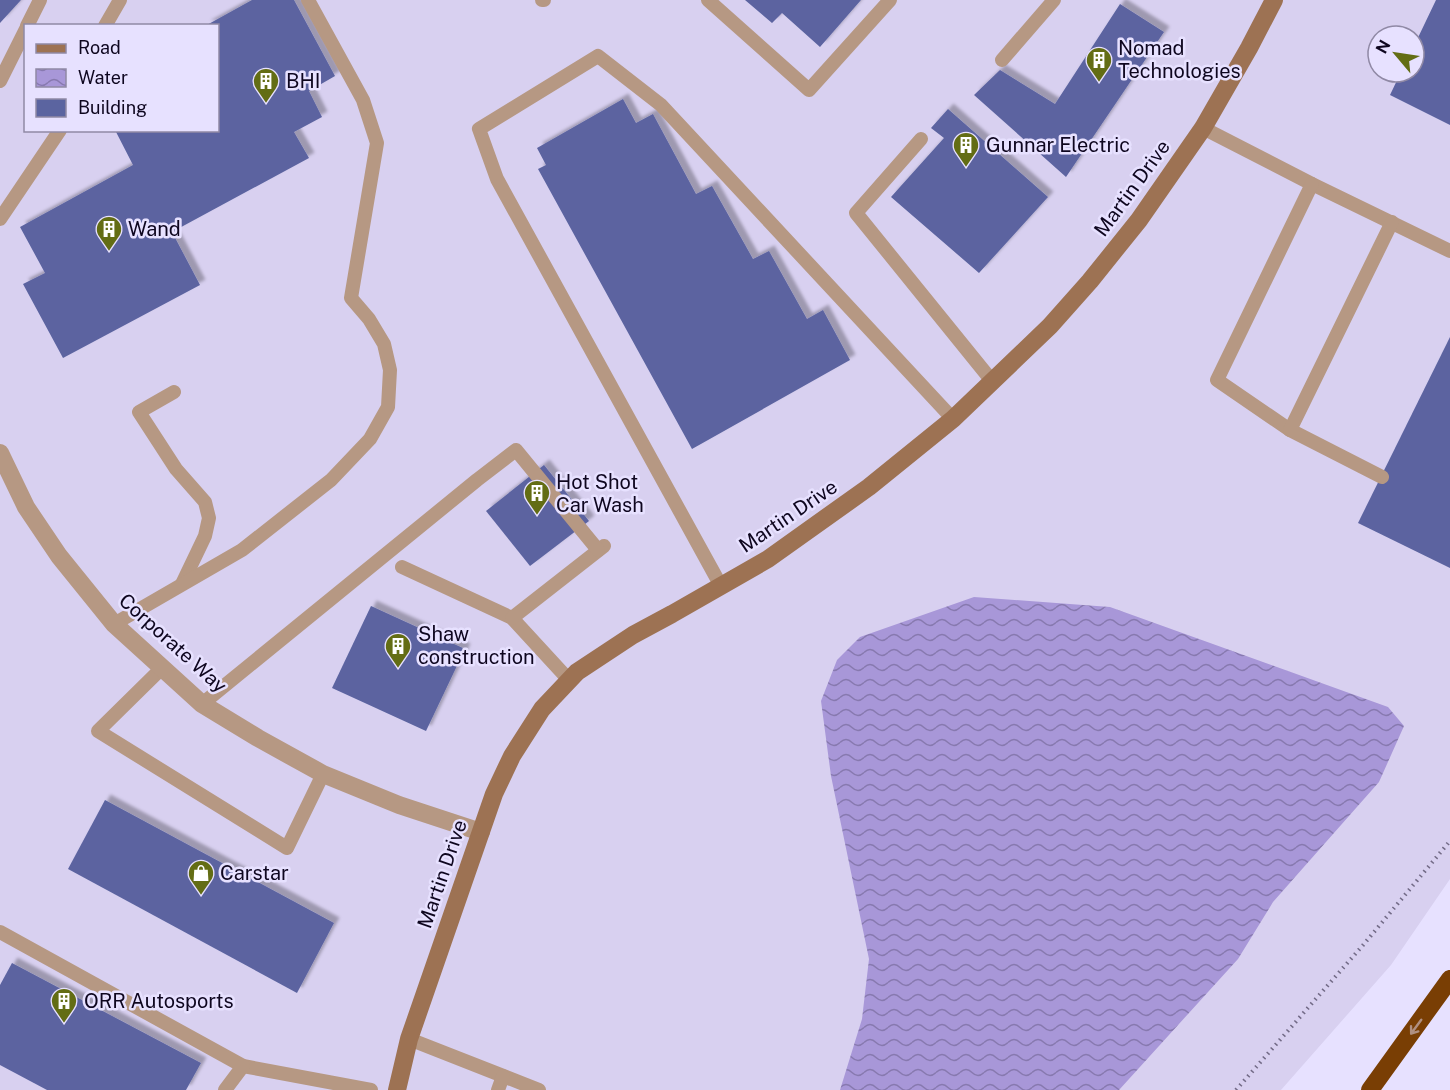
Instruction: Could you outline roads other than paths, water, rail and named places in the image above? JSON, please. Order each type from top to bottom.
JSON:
[{"type":"highway","points":[[1370,1090],[1450,979]]},
{"type":"street","name":"Martin Drive","points":[[397,1090],[409,1039],[494,794],[512,756],[542,709],[577,672],[633,635],[768,559],[870,487],[953,419],[1050,326],[1090,281],[1138,220],[1203,128],[1274,0]]},
{"type":"street","name":"Corporate Way","points":[[0,453],[26,507],[59,556],[114,624],[202,704],[323,774],[399,805],[481,832]]},
{"type":"lane","points":[[28,24],[40,0]]},
{"type":"lane","points":[[106,24],[120,0]]},
{"type":"lane","points":[[114,624],[242,550],[332,480],[370,439],[388,407],[390,370],[384,344],[369,319],[351,298],[377,143],[363,100],[308,0]]},
{"type":"lane","points":[[708,0],[809,90],[890,0]]},
{"type":"lane","points":[[1002,60],[1054,0]]},
{"type":"lane","points":[[0,81],[24,31]]},
{"type":"lane","points":[[721,586],[496,179],[479,129],[598,56],[661,105],[953,419]]},
{"type":"lane","points":[[1203,128],[1450,251]]},
{"type":"lane","points":[[0,219],[59,132]]},
{"type":"lane","points":[[921,139],[856,213],[992,381]]},
{"type":"lane","points":[[1312,184],[1217,380],[1290,430],[1382,477]]},
{"type":"lane","points":[[1290,430],[1392,222]]},
{"type":"lane","points":[[174,392],[139,412],[176,469],[205,502],[209,518],[205,537],[182,585]]},
{"type":"lane","points":[[202,704],[516,450],[601,548],[512,618]]},
{"type":"lane","points":[[402,567],[512,618],[569,680]]},
{"type":"lane","points":[[162,668],[98,731],[287,848],[323,774]]},
{"type":"lane","points":[[0,932],[243,1066],[371,1090]]},
{"type":"lane","points":[[409,1039],[539,1090]]},
{"type":"lane","points":[[225,1090],[243,1066]]},
{"type":"lane","points":[[498,1090],[503,1076]]},
{"type":"water","points":[[974,597],[1110,607],[1388,707],[1404,726],[1379,782],[1273,902],[1238,959],[1119,1090],[840,1090],[862,1019],[869,959],[831,776],[821,701],[837,660],[860,637]]},
{"type":"place","name":"Nomad Technologies","points":[[1099,83]]},
{"type":"place","name":"BHI","points":[[266,104]]},
{"type":"place","name":"Gunnar Electric","points":[[966,168]]},
{"type":"place","name":"Wand","points":[[109,252]]},
{"type":"place","name":"Hot Shot Car Wash","points":[[537,516]]},
{"type":"place","name":"Shaw construction","points":[[398,669]]},
{"type":"place","name":"Carstar","points":[[201,896]]},
{"type":"place","name":"ORR Autosports","points":[[64,1024]]}]
